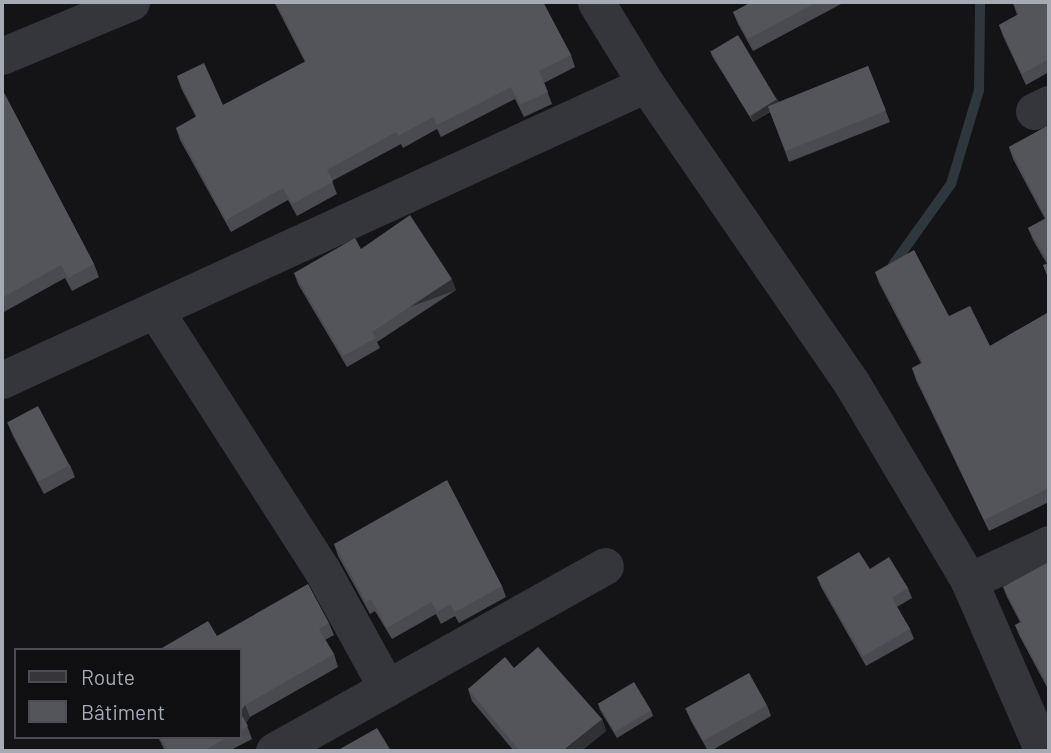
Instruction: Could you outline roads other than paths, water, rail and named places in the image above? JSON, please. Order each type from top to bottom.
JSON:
[{"type":"street","points":[[2,56],[131,2]]},
{"type":"street","points":[[596,2],[646,84],[851,382],[969,581],[1043,751]]},
{"type":"street","points":[[2,380],[646,84]]},
{"type":"street","points":[[155,310],[322,570],[387,688]]},
{"type":"street","points":[[969,581],[1049,544]]},
{"type":"street","points":[[274,751],[605,566]]},
{"type":"waterway","points":[[893,265],[951,184],[979,90],[980,2]]}]
